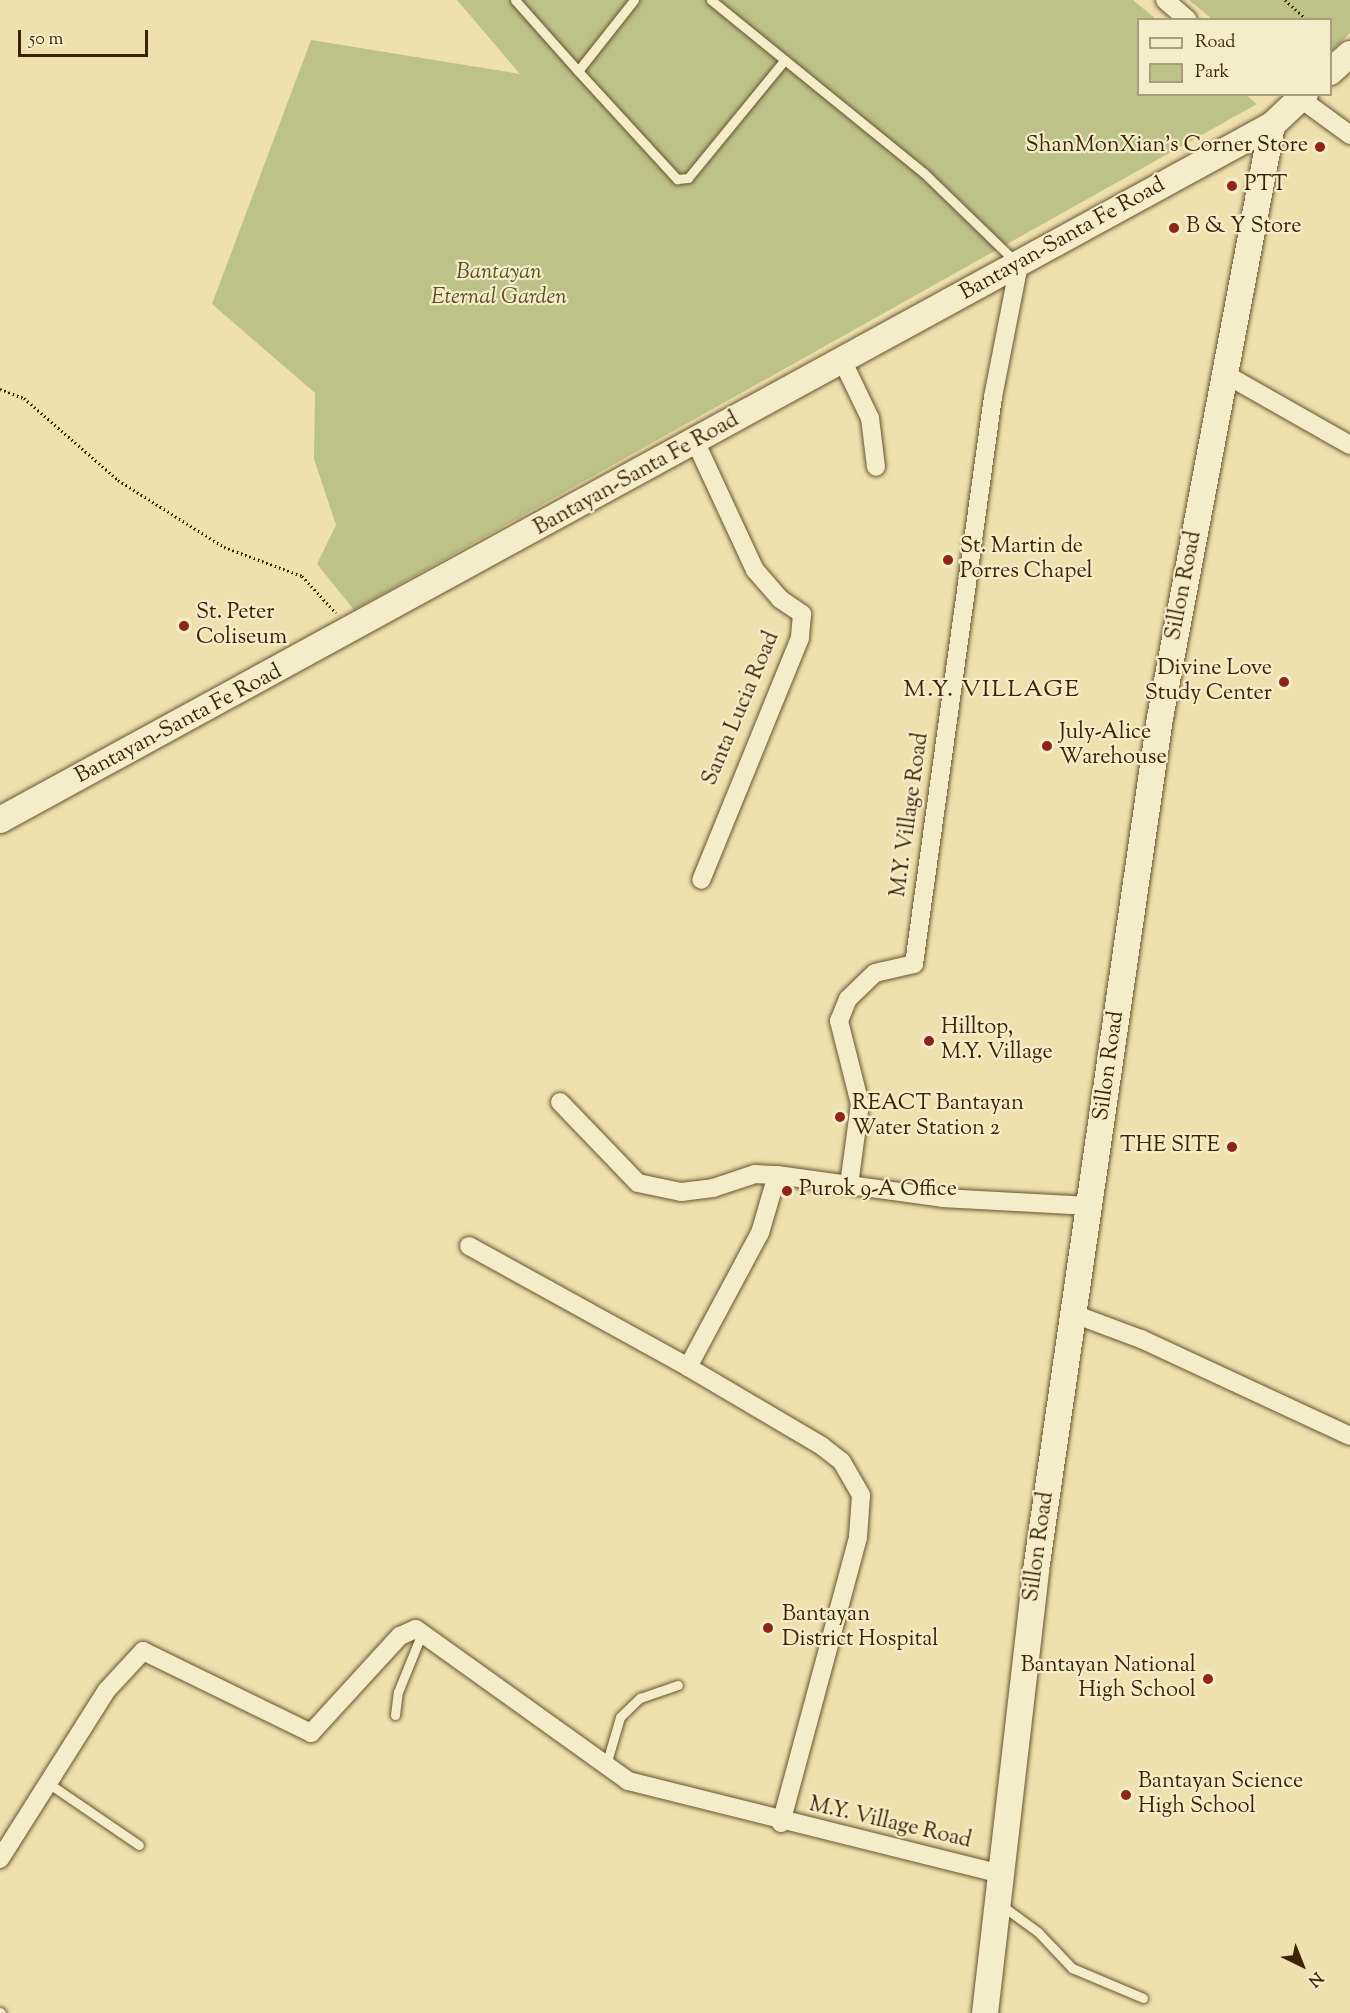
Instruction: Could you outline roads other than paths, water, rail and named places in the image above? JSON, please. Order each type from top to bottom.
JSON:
[{"type":"main road","points":[[1332,70],[1350,54]]},
{"type":"main road","name":"Bantayan-Santa Fe Road","points":[[0,820],[353,632],[1272,125],[1294,98]]},
{"type":"main road","name":"Sillon Road","points":[[985,2013],[1036,1570],[1160,718],[1272,125]]},
{"type":"street","points":[[1165,0],[1186,18]]},
{"type":"street","points":[[1294,98],[1350,135]]},
{"type":"street","name":"M.Y. Village Road","points":[[849,1185],[860,1104],[839,1021],[848,999],[875,973],[914,964],[993,397],[1019,265]]},
{"type":"street","points":[[843,362],[870,418],[876,467]]},
{"type":"street","points":[[1225,374],[1350,445]]},
{"type":"street","name":"Santa Lucia Road","points":[[696,443],[755,570],[780,599],[802,614],[800,638],[701,880]]},
{"type":"street","points":[[560,1102],[638,1183],[681,1192],[755,1174],[777,1175],[942,1198],[1090,1206]]},
{"type":"street","points":[[688,1367],[760,1233],[777,1175]]},
{"type":"street","name":"M.Y. Village Road","points":[[470,1246],[688,1367],[822,1446],[842,1461],[861,1495],[858,1537],[781,1823],[1002,1874]]},
{"type":"street","points":[[1074,1314],[1141,1339],[1350,1436]]},
{"type":"street","points":[[0,1859],[107,1690],[143,1650],[312,1733],[400,1636],[416,1629],[628,1781],[781,1823]]},
{"type":"lane","points":[[515,0],[677,179],[688,178],[783,62]]},
{"type":"lane","points":[[578,71],[634,0]]},
{"type":"lane","points":[[711,0],[783,62],[924,173],[1019,265]]},
{"type":"lane","points":[[395,1715],[398,1692],[423,1634]]},
{"type":"lane","points":[[606,1765],[620,1717],[640,1698],[678,1685]]},
{"type":"lane","points":[[48,1783],[139,1845]]},
{"type":"lane","points":[[999,1904],[1038,1932],[1072,1968],[1143,1998]]},
{"type":"place","name":"ShanMonXian’s Corner Store","points":[[1320,147]]},
{"type":"place","name":"PTT","points":[[1232,186]]},
{"type":"place","name":"B & Y Store","points":[[1174,228]]},
{"type":"place","name":"St. Martin de Porres Chapel","points":[[948,560]]},
{"type":"place","name":"St. Peter Coliseum","points":[[184,626]]},
{"type":"place","name":"Divine Love Study Center","points":[[1284,682]]},
{"type":"place","name":"July-Alice Warehouse","points":[[1047,746]]},
{"type":"place","name":"Hilltop, M.Y. Village","points":[[929,1041]]},
{"type":"place","name":"REACT Bantayan Water Station 2","points":[[840,1117]]},
{"type":"place","name":"THE SITE","points":[[1232,1147]]},
{"type":"place","name":"Purok 9-A Office","points":[[787,1191]]},
{"type":"place","name":"Bantayan District Hospital","points":[[768,1628]]},
{"type":"place","name":"Bantayan National High School","points":[[1208,1679]]},
{"type":"place","name":"Bantayan Science High School","points":[[1126,1795]]},
{"type":"district","name":"M.Y. VILLAGE","points":[[992,691]]},
{"type":"park label","name":"Bantayan Eternal Garden","points":[[499,286]]}]
